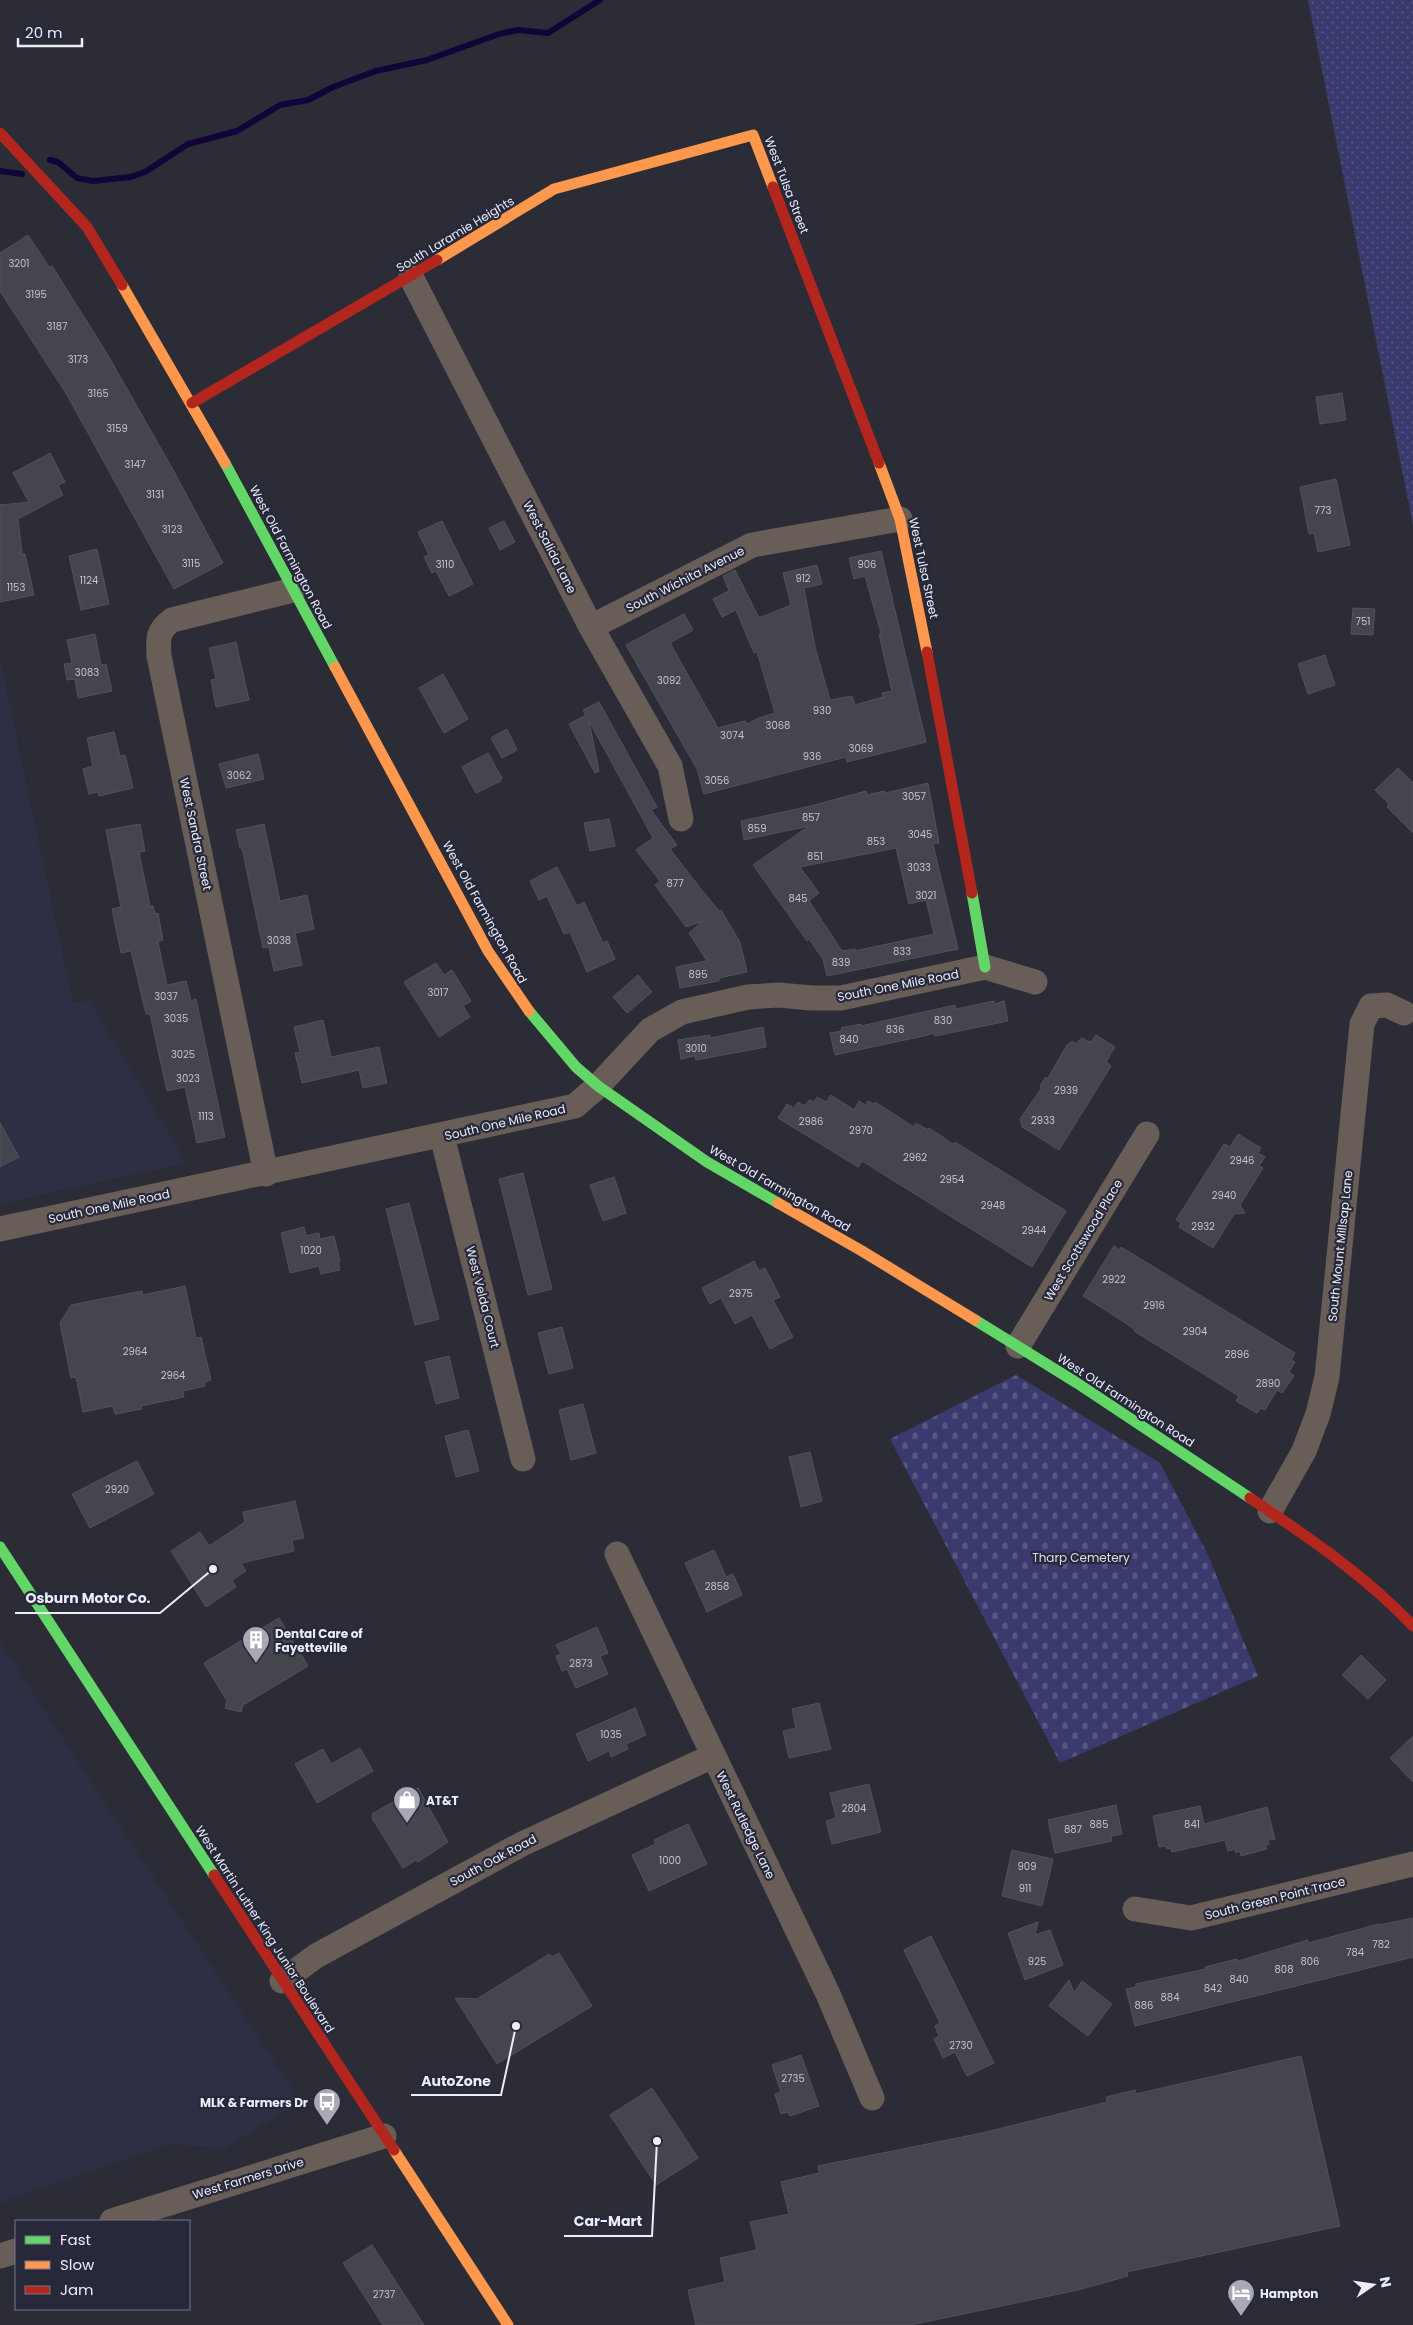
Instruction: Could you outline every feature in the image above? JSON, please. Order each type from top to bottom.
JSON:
[{"type":"main road","name":"West Old Farmington Road","points":[[0,133],[87,227],[192,404],[488,951],[516,995],[576,1067],[598,1086],[707,1162],[1018,1346],[1270,1511],[1349,1566],[1393,1605],[1413,1626]]},
{"type":"main road","name":"South Laramie Heights","points":[[192,404],[411,277],[554,189],[753,135]]},
{"type":"main road","name":"West Tulsa Street","points":[[753,135],[900,518],[958,809],[985,967]]},
{"type":"main road","name":"West Martin Luther King Junior Boulevard","points":[[0,1547],[508,2325]]},
{"type":"street","name":"West Salida Lane","points":[[411,277],[591,627],[670,766],[681,819]]},
{"type":"street","name":"South Wichita Avenue","points":[[591,627],[752,545],[900,518]]},
{"type":"street","name":"West Sandra Street","points":[[266,1174],[159,656],[158,640],[162,627],[172,620],[293,590]]},
{"type":"street","name":"South One Mile Road","points":[[0,1229],[266,1174],[575,1106],[598,1086],[650,1030],[682,1012],[748,997],[779,995],[841,998],[985,967],[1035,982]]},
{"type":"street","name":"South Mount Millsap Lane","points":[[1270,1511],[1304,1451],[1318,1414],[1327,1377],[1362,1024],[1371,1006],[1387,1005],[1404,1013]]},
{"type":"street","name":"West Scottswood Place","points":[[1018,1346],[1147,1134]]},
{"type":"street","name":"West Velda Court","points":[[442,1136],[523,1459]]},
{"type":"street","name":"West Rutledge Lane","points":[[617,1554],[828,1994],[872,2098]]},
{"type":"street","name":"South Oak Road","points":[[282,1981],[316,1956],[522,1844],[713,1756]]},
{"type":"street","name":"South Green Point Trace","points":[[1135,1909],[1191,1918],[1413,1864]]},
{"type":"street","name":"West Farmers Drive","points":[[115,2220],[384,2136]]},
{"type":"street","points":[[0,2256],[15,2251]]},
{"type":"shaded area","points":[[0,659],[73,1003],[89,1000],[187,1163],[0,1204]]},
{"type":"shaded area","points":[[0,1642],[300,2101],[225,2149],[171,2144],[0,2203]]},
{"type":"green space","points":[[1308,0],[1413,0],[1413,525]]},
{"type":"green space","name":"Tharp Cemetery","points":[[1016,1375],[1160,1463],[1208,1555],[1258,1676],[1060,1763],[890,1439]]},
{"type":"building","points":[[28,235],[50,268],[52,266],[106,352],[223,563],[174,589],[67,395],[0,291],[0,253]]},
{"type":"building","points":[[1342,393],[1346,420],[1320,424],[1316,397]]},
{"type":"building","points":[[50,453],[65,482],[58,485],[63,495],[18,519],[22,554],[25,554],[34,595],[0,602],[0,505],[29,502],[13,473]]},
{"type":"building","points":[[1336,479],[1350,545],[1318,552],[1314,533],[1309,534],[1300,487]]},
{"type":"building","points":[[442,521],[473,584],[449,596],[436,571],[432,573],[424,557],[429,555],[418,532]]},
{"type":"building","points":[[504,521],[515,542],[500,550],[489,528]]},
{"type":"building","points":[[97,549],[109,604],[81,610],[69,556]]},
{"type":"building","points":[[881,551],[926,742],[847,762],[846,757],[704,794],[697,769],[626,645],[684,614],[693,630],[670,643],[718,728],[745,721],[747,724],[775,713],[757,652],[754,653],[736,610],[722,617],[713,599],[729,591],[723,576],[735,570],[759,618],[791,605],[783,573],[817,565],[822,584],[804,588],[815,647],[830,700],[852,696],[855,705],[883,697],[882,693],[892,691],[879,634],[881,633],[865,576],[854,579],[849,558]]},
{"type":"building","points":[[1353,608],[1375,609],[1373,635],[1351,634]]},
{"type":"building","points":[[95,634],[101,665],[106,664],[112,691],[78,698],[75,679],[67,680],[64,664],[72,663],[67,640]]},
{"type":"building","points":[[236,642],[249,700],[216,707],[211,680],[216,679],[209,648]]},
{"type":"building","points":[[1325,655],[1335,685],[1308,694],[1298,664]]},
{"type":"building","points":[[443,674],[468,719],[444,733],[419,688]]},
{"type":"building","points":[[599,702],[657,807],[651,810],[677,845],[670,849],[719,911],[721,910],[740,942],[747,972],[719,978],[719,981],[680,988],[676,967],[707,961],[689,933],[703,921],[686,927],[655,885],[660,881],[636,850],[653,838],[589,721],[599,771],[595,773],[569,724],[586,715],[583,710]]},
{"type":"building","points":[[507,729],[517,750],[502,758],[491,738]]},
{"type":"building","points":[[114,732],[120,756],[125,755],[133,788],[99,796],[98,792],[89,794],[83,769],[93,766],[87,738]]},
{"type":"building","points":[[488,753],[502,778],[500,779],[501,781],[476,793],[462,767]]},
{"type":"building","points":[[258,754],[264,779],[226,788],[219,764]]},
{"type":"building","points":[[1398,768],[1413,783],[1413,833],[1387,807],[1389,804],[1375,790]]},
{"type":"building","points":[[928,783],[939,843],[933,844],[958,949],[827,976],[823,959],[809,939],[807,941],[753,865],[809,826],[744,840],[741,821],[811,806],[866,791],[867,795],[884,791],[885,793]],"holes":[[[896,848],[909,904],[926,900],[934,934],[855,951],[855,949],[842,951],[809,901],[819,893],[800,867]]]},
{"type":"building","points":[[609,819],[615,846],[590,851],[584,823]]},
{"type":"building","points":[[140,824],[145,851],[139,852],[150,906],[153,906],[155,914],[158,913],[163,940],[158,942],[167,985],[186,981],[191,1001],[196,999],[225,1137],[197,1143],[185,1087],[167,1091],[150,1014],[146,1014],[131,951],[121,953],[112,909],[121,907],[106,830]]},
{"type":"building","points":[[264,824],[280,901],[307,895],[314,929],[295,933],[302,965],[274,971],[269,947],[263,948],[242,848],[240,848],[236,830]]},
{"type":"building","points":[[557,867],[577,906],[584,902],[603,943],[607,941],[615,959],[587,972],[570,932],[564,934],[547,896],[539,900],[530,881]]},
{"type":"building","points":[[436,963],[444,975],[452,970],[471,1001],[463,1006],[470,1017],[439,1037],[404,982]]},
{"type":"building","points":[[638,975],[652,992],[627,1013],[613,997]]},
{"type":"building","points":[[994,1001],[995,1004],[1004,1001],[1008,1021],[935,1036],[934,1033],[835,1055],[830,1033],[842,1031],[841,1028],[861,1024],[861,1026],[955,1005],[956,1009]]},
{"type":"building","points":[[323,1020],[331,1057],[379,1047],[387,1083],[363,1088],[359,1070],[302,1083],[295,1053],[300,1052],[294,1027]]},
{"type":"building","points":[[763,1027],[766,1047],[696,1060],[695,1056],[681,1059],[678,1040],[710,1035],[711,1038]]},
{"type":"building","points":[[1096,1035],[1115,1047],[1106,1062],[1111,1066],[1059,1150],[1022,1127],[1020,1119],[1041,1089],[1040,1086],[1045,1078],[1048,1078],[1067,1045],[1072,1041],[1077,1044],[1081,1038],[1091,1042]]},
{"type":"building","points":[[831,1095],[854,1110],[859,1101],[865,1105],[868,1101],[873,1104],[875,1102],[914,1127],[916,1123],[928,1130],[929,1128],[1066,1211],[1032,1267],[862,1161],[858,1167],[778,1118],[787,1104],[794,1108],[798,1102],[805,1106],[809,1100],[814,1102],[817,1097],[826,1102]]},
{"type":"building","points":[[0,1123],[19,1157],[0,1167]]},
{"type":"building","points":[[1238,1134],[1261,1148],[1258,1153],[1265,1157],[1259,1166],[1263,1168],[1240,1205],[1245,1213],[1234,1214],[1213,1248],[1179,1227],[1181,1223],[1176,1220],[1224,1144],[1230,1147]]},
{"type":"building","points":[[523,1173],[552,1289],[528,1295],[499,1179]]},
{"type":"building","points":[[614,1177],[626,1213],[603,1221],[590,1185]]},
{"type":"building","points":[[409,1203],[439,1319],[415,1325],[386,1209]]},
{"type":"building","points":[[304,1227],[306,1236],[319,1233],[320,1239],[334,1236],[340,1270],[321,1274],[319,1266],[290,1273],[281,1233]]},
{"type":"building","points":[[1114,1246],[1120,1250],[1121,1247],[1295,1353],[1291,1360],[1295,1362],[1289,1372],[1294,1376],[1282,1393],[1277,1390],[1265,1410],[1260,1408],[1257,1413],[1236,1401],[1239,1396],[1134,1331],[1124,1322],[1083,1296]]},
{"type":"building","points":[[754,1261],[759,1271],[765,1268],[780,1297],[773,1300],[793,1337],[770,1349],[752,1315],[735,1324],[721,1298],[710,1304],[702,1288]]},
{"type":"building","points":[[185,1286],[196,1338],[201,1337],[211,1380],[205,1382],[205,1386],[183,1391],[184,1397],[141,1406],[142,1409],[115,1414],[113,1406],[83,1412],[76,1377],[71,1378],[60,1323],[71,1305],[142,1291],[143,1295]]},
{"type":"building","points":[[562,1327],[573,1368],[549,1374],[538,1333]]},
{"type":"building","points":[[449,1356],[459,1398],[436,1404],[425,1362]]},
{"type":"building","points":[[583,1404],[596,1453],[571,1460],[559,1410]]},
{"type":"building","points":[[468,1430],[479,1471],[456,1477],[445,1436]]},
{"type":"building","points":[[810,1452],[822,1501],[801,1507],[789,1457]]},
{"type":"building","points":[[137,1461],[154,1494],[90,1528],[72,1494]]},
{"type":"building","points":[[295,1501],[304,1538],[292,1540],[294,1551],[241,1563],[246,1571],[232,1580],[236,1587],[206,1607],[171,1551],[200,1532],[209,1546],[245,1522],[243,1512]]},
{"type":"building","points":[[714,1550],[726,1577],[733,1574],[742,1595],[707,1612],[685,1563]]},
{"type":"building","name":"Dental Care of Fayetteville","points":[[279,1618],[308,1666],[243,1705],[241,1712],[225,1708],[227,1701],[204,1663]]},
{"type":"building","points":[[597,1627],[608,1653],[600,1656],[608,1674],[576,1688],[567,1669],[562,1671],[556,1656],[561,1654],[556,1645]]},
{"type":"building","points":[[1361,1655],[1386,1680],[1368,1699],[1342,1675]]},
{"type":"building","points":[[819,1703],[831,1749],[789,1758],[783,1731],[796,1728],[792,1709]]},
{"type":"building","points":[[635,1708],[646,1735],[626,1744],[628,1749],[611,1757],[609,1751],[588,1761],[576,1734]]},
{"type":"building","points":[[1413,1736],[1413,1782],[1390,1758]]},
{"type":"building","points":[[360,1748],[373,1771],[317,1803],[295,1764],[323,1749],[331,1764]]},
{"type":"building","points":[[869,1784],[881,1832],[832,1844],[826,1821],[836,1818],[830,1793]]},
{"type":"building","name":"AT&T","points":[[418,1788],[448,1842],[418,1862],[416,1860],[403,1868],[372,1818],[372,1814]]},
{"type":"building","points":[[1116,1805],[1122,1834],[1111,1836],[1112,1841],[1055,1853],[1048,1820]]},
{"type":"building","points":[[1200,1806],[1204,1824],[1267,1807],[1275,1839],[1268,1840],[1269,1844],[1265,1845],[1267,1849],[1241,1856],[1240,1851],[1236,1853],[1235,1849],[1228,1851],[1225,1840],[1172,1852],[1171,1848],[1167,1849],[1166,1846],[1159,1847],[1153,1816]]},
{"type":"building","points":[[688,1824],[707,1864],[649,1891],[632,1855],[656,1844],[654,1840]]},
{"type":"building","points":[[1012,1850],[1053,1859],[1042,1906],[1002,1896]]},
{"type":"building","points":[[1413,1918],[1413,1957],[1135,2026],[1126,1989],[1136,1987],[1136,1984],[1206,1969],[1205,1967],[1237,1959],[1238,1961],[1308,1940],[1308,1943],[1379,1924]]},
{"type":"building","points":[[1038,1922],[1035,1935],[1050,1930],[1063,1965],[1025,1980],[1008,1933]]},
{"type":"building","points":[[931,1936],[994,2063],[967,2076],[955,2052],[943,2058],[934,2039],[939,2036],[935,2026],[940,2023],[904,1950]]},
{"type":"building","points":[[559,1953],[592,2006],[497,2064],[455,1998],[477,1999],[549,1954],[552,1957]]},
{"type":"building","points":[[1069,1980],[1074,1993],[1082,1981],[1112,2004],[1088,2036],[1049,2006]]},
{"type":"building","points":[[801,2055],[819,2106],[790,2116],[788,2112],[781,2114],[775,2094],[781,2092],[772,2065]]},
{"type":"building","points":[[1301,2056],[1340,2226],[1127,2272],[1128,2276],[1078,2290],[911,2325],[696,2325],[688,2290],[725,2282],[720,2258],[757,2250],[750,2222],[789,2214],[781,2182],[819,2173],[818,2166],[982,2133],[1107,2102],[1106,2097],[1135,2090],[1136,2094]]},
{"type":"building","points":[[652,2088],[698,2158],[656,2185],[610,2115]]},
{"type":"building","points":[[372,2245],[424,2325],[383,2325],[343,2263]]},
{"type":"waterway","points":[[50,160],[58,162],[77,178],[93,181],[131,177],[145,172],[188,144],[237,131],[280,105],[308,100],[333,87],[376,71],[427,60],[499,34],[518,30],[548,33],[600,0]]},
{"type":"waterway","points":[[0,171],[22,174]]},
{"type":"traffic: fast","points":[[225,463],[335,667]]},
{"type":"traffic: fast","points":[[972,893],[985,967]]},
{"type":"traffic: fast","points":[[529,1011],[576,1067],[598,1086],[707,1162],[778,1203]]},
{"type":"traffic: fast","points":[[975,1320],[1077,1383],[1250,1498]]},
{"type":"traffic: fast","points":[[0,1547],[214,1875]]},
{"type":"traffic: slow","points":[[437,260],[554,189],[753,135],[773,187]]},
{"type":"traffic: slow","points":[[122,285],[225,463]]},
{"type":"traffic: slow","points":[[879,463],[900,519],[927,652]]},
{"type":"traffic: slow","points":[[335,667],[488,951],[529,1011]]},
{"type":"traffic: slow","points":[[778,1203],[862,1251],[975,1320]]},
{"type":"traffic: slow","points":[[394,2150],[508,2325]]},
{"type":"traffic: jam","points":[[0,133],[87,227],[122,285]]},
{"type":"traffic: jam","points":[[773,187],[879,463]]},
{"type":"traffic: jam","points":[[192,403],[437,260]]},
{"type":"traffic: jam","points":[[927,652],[972,893]]},
{"type":"traffic: jam","points":[[1250,1498],[1356,1573],[1395,1607],[1413,1626]]},
{"type":"traffic: jam","points":[[214,1875],[394,2150]]},
{"type":"place","name":"Osburn Motor Co.","points":[[213,1569]]},
{"type":"place","name":"Dental Care of Fayetteville","points":[[256,1664]]},
{"type":"place","name":"AT&T","points":[[407,1824]]},
{"type":"place","name":"AutoZone","points":[[516,2026]]},
{"type":"place","name":"MLK & Farmers Dr","points":[[327,2126]]},
{"type":"place","name":"Car-Mart","points":[[657,2141]]},
{"type":"place","name":"Hampton","points":[[1241,2317]]}]
